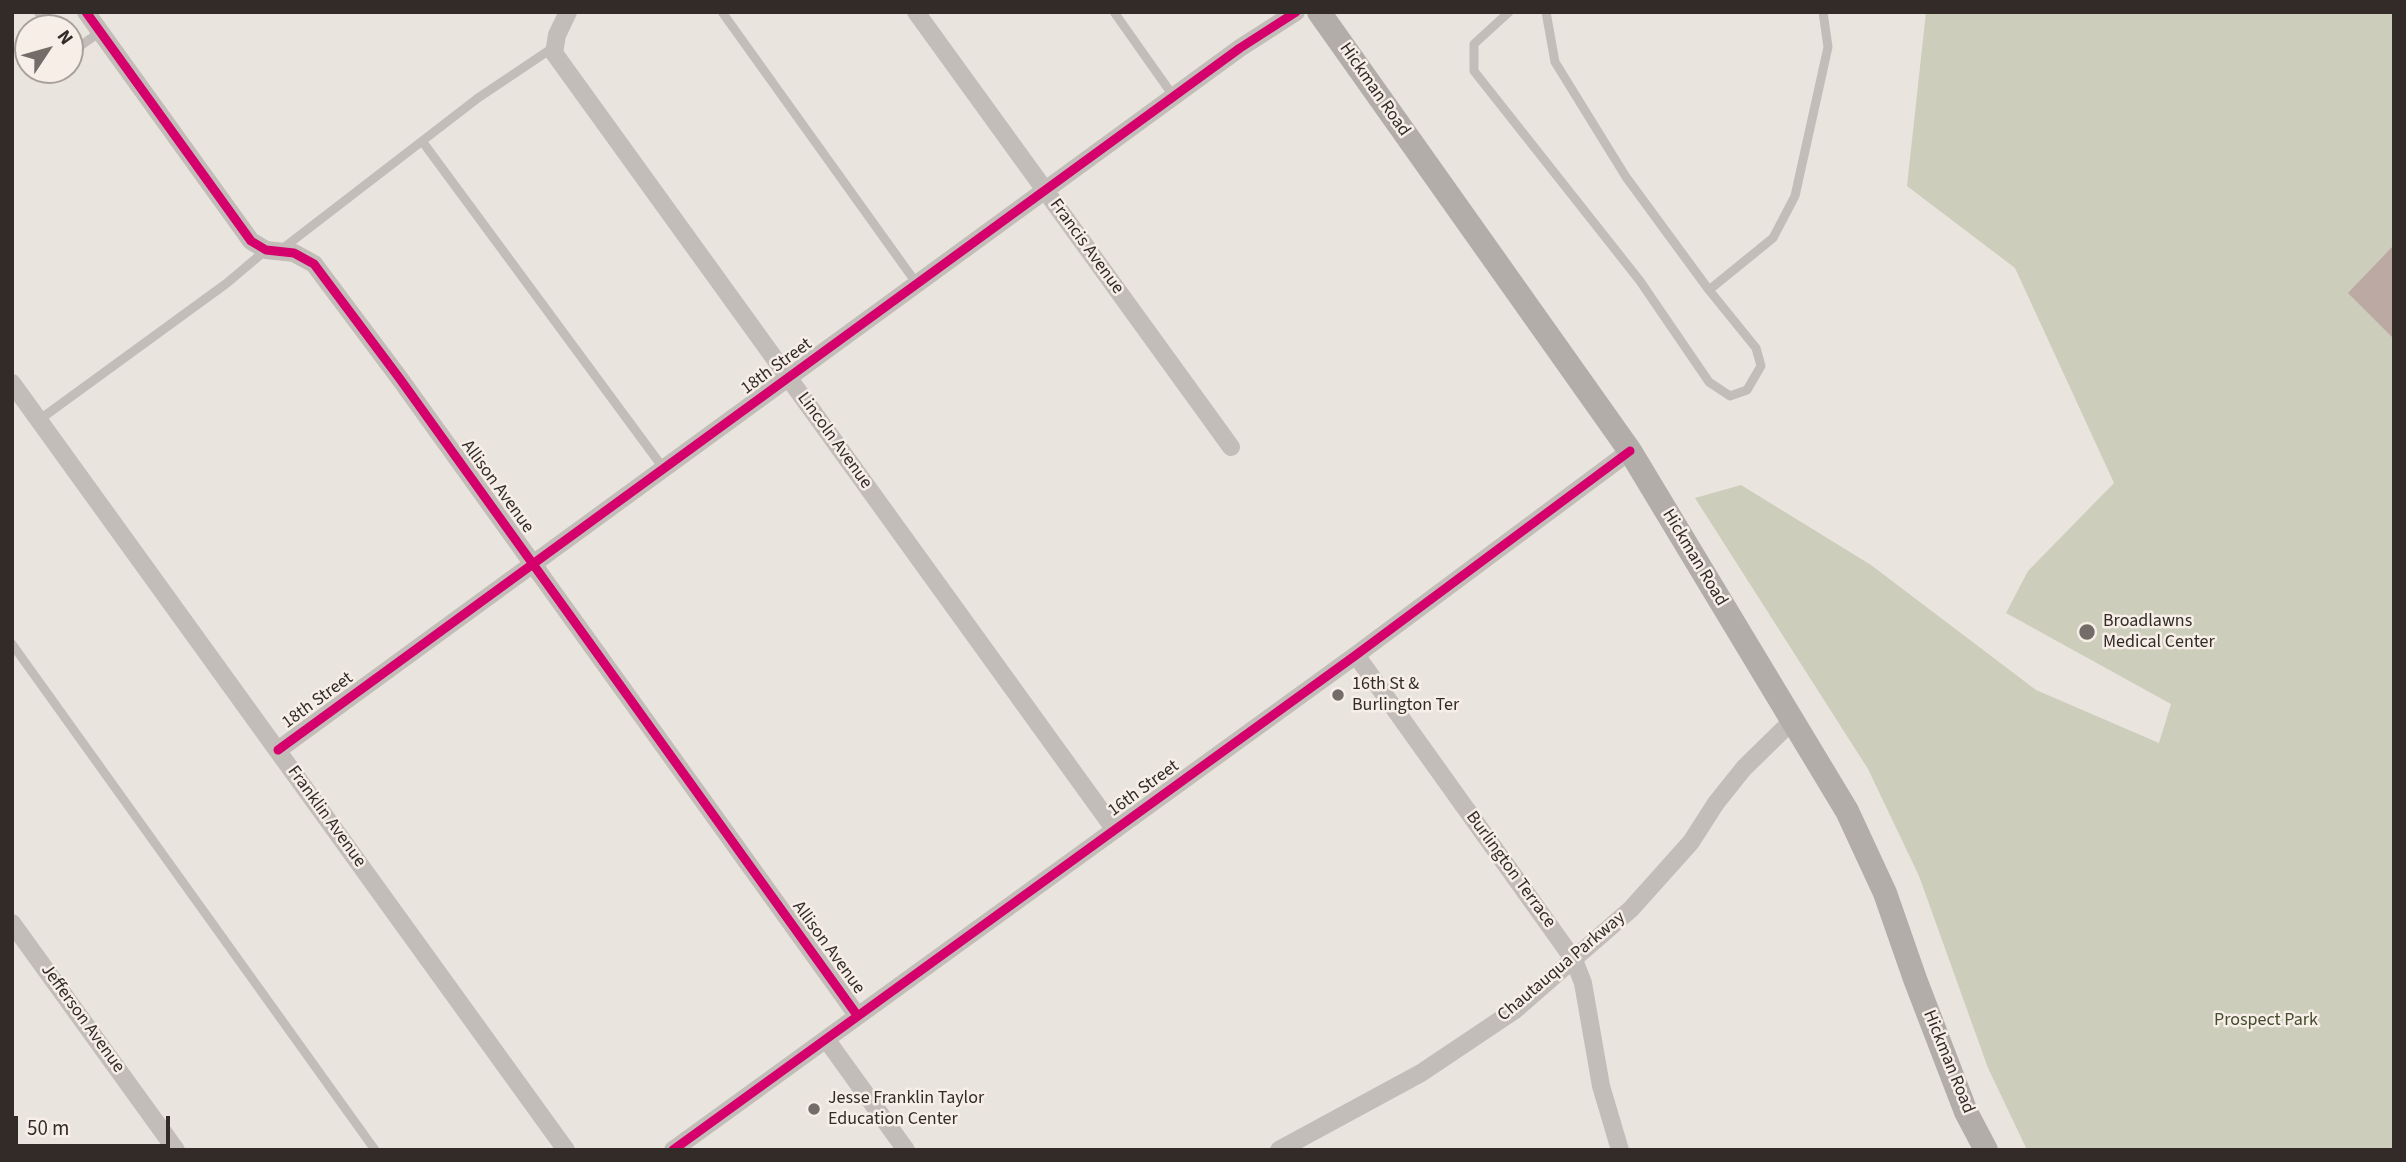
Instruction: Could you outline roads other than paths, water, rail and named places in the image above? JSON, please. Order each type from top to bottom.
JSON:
[{"type":"main road","name":"Hickman Road","points":[[1319,12],[1630,451],[1847,811],[1885,893],[1966,1112],[1986,1150]]},
{"type":"street","name":"Allison Avenue","points":[[86,12],[251,241],[273,251],[294,253],[314,264],[400,379],[857,1015]]},
{"type":"street","points":[[555,46],[568,12]]},
{"type":"street","name":"Francis Avenue","points":[[916,12],[1231,447]]},
{"type":"street","name":"18th Street","points":[[278,750],[1240,48],[1296,12]]},
{"type":"street","name":"Lincoln Avenue","points":[[555,46],[554,53],[1115,830]]},
{"type":"street","name":"Franklin Avenue","points":[[12,383],[566,1150]]},
{"type":"street","name":"16th Street","points":[[673,1150],[1356,655],[1630,451]]},
{"type":"street","name":"Burlington Terrace","points":[[1356,655],[1574,960],[1583,982],[1601,1086],[1620,1150]]},
{"type":"street","name":"Chautauqua Parkway","points":[[1279,1150],[1421,1073],[1515,1010],[1631,909],[1691,842],[1716,803],[1744,768],[1792,721]]},
{"type":"street","name":"Jefferson Avenue","points":[[12,923],[176,1150]]},
{"type":"street","points":[[826,1039],[906,1150]]},
{"type":"lane","points":[[722,12],[917,284]]},
{"type":"lane","points":[[1114,12],[1174,97]]},
{"type":"lane","points":[[1509,12],[1474,44],[1474,71],[1640,281],[1709,382],[1730,396],[1747,390],[1762,366],[1756,348],[1709,290],[1626,177],[1555,62],[1546,12]]},
{"type":"lane","points":[[1709,290],[1773,238],[1795,196],[1828,47],[1823,12]]},
{"type":"lane","points":[[84,43],[100,32]]},
{"type":"lane","points":[[39,420],[273,251],[478,98],[555,46]]},
{"type":"lane","points":[[422,141],[664,469]]},
{"type":"lane","points":[[12,644],[375,1150]]},
{"type":"place","name":"Broadlawns Medical Center","points":[[2087,632]]},
{"type":"place","name":"16th St & Burlington Ter","points":[[1338,695]]},
{"type":"place","name":"Jesse Franklin Taylor Education Center","points":[[814,1109]]},
{"type":"park label","name":"Prospect Park","points":[[2266,1021]]}]
